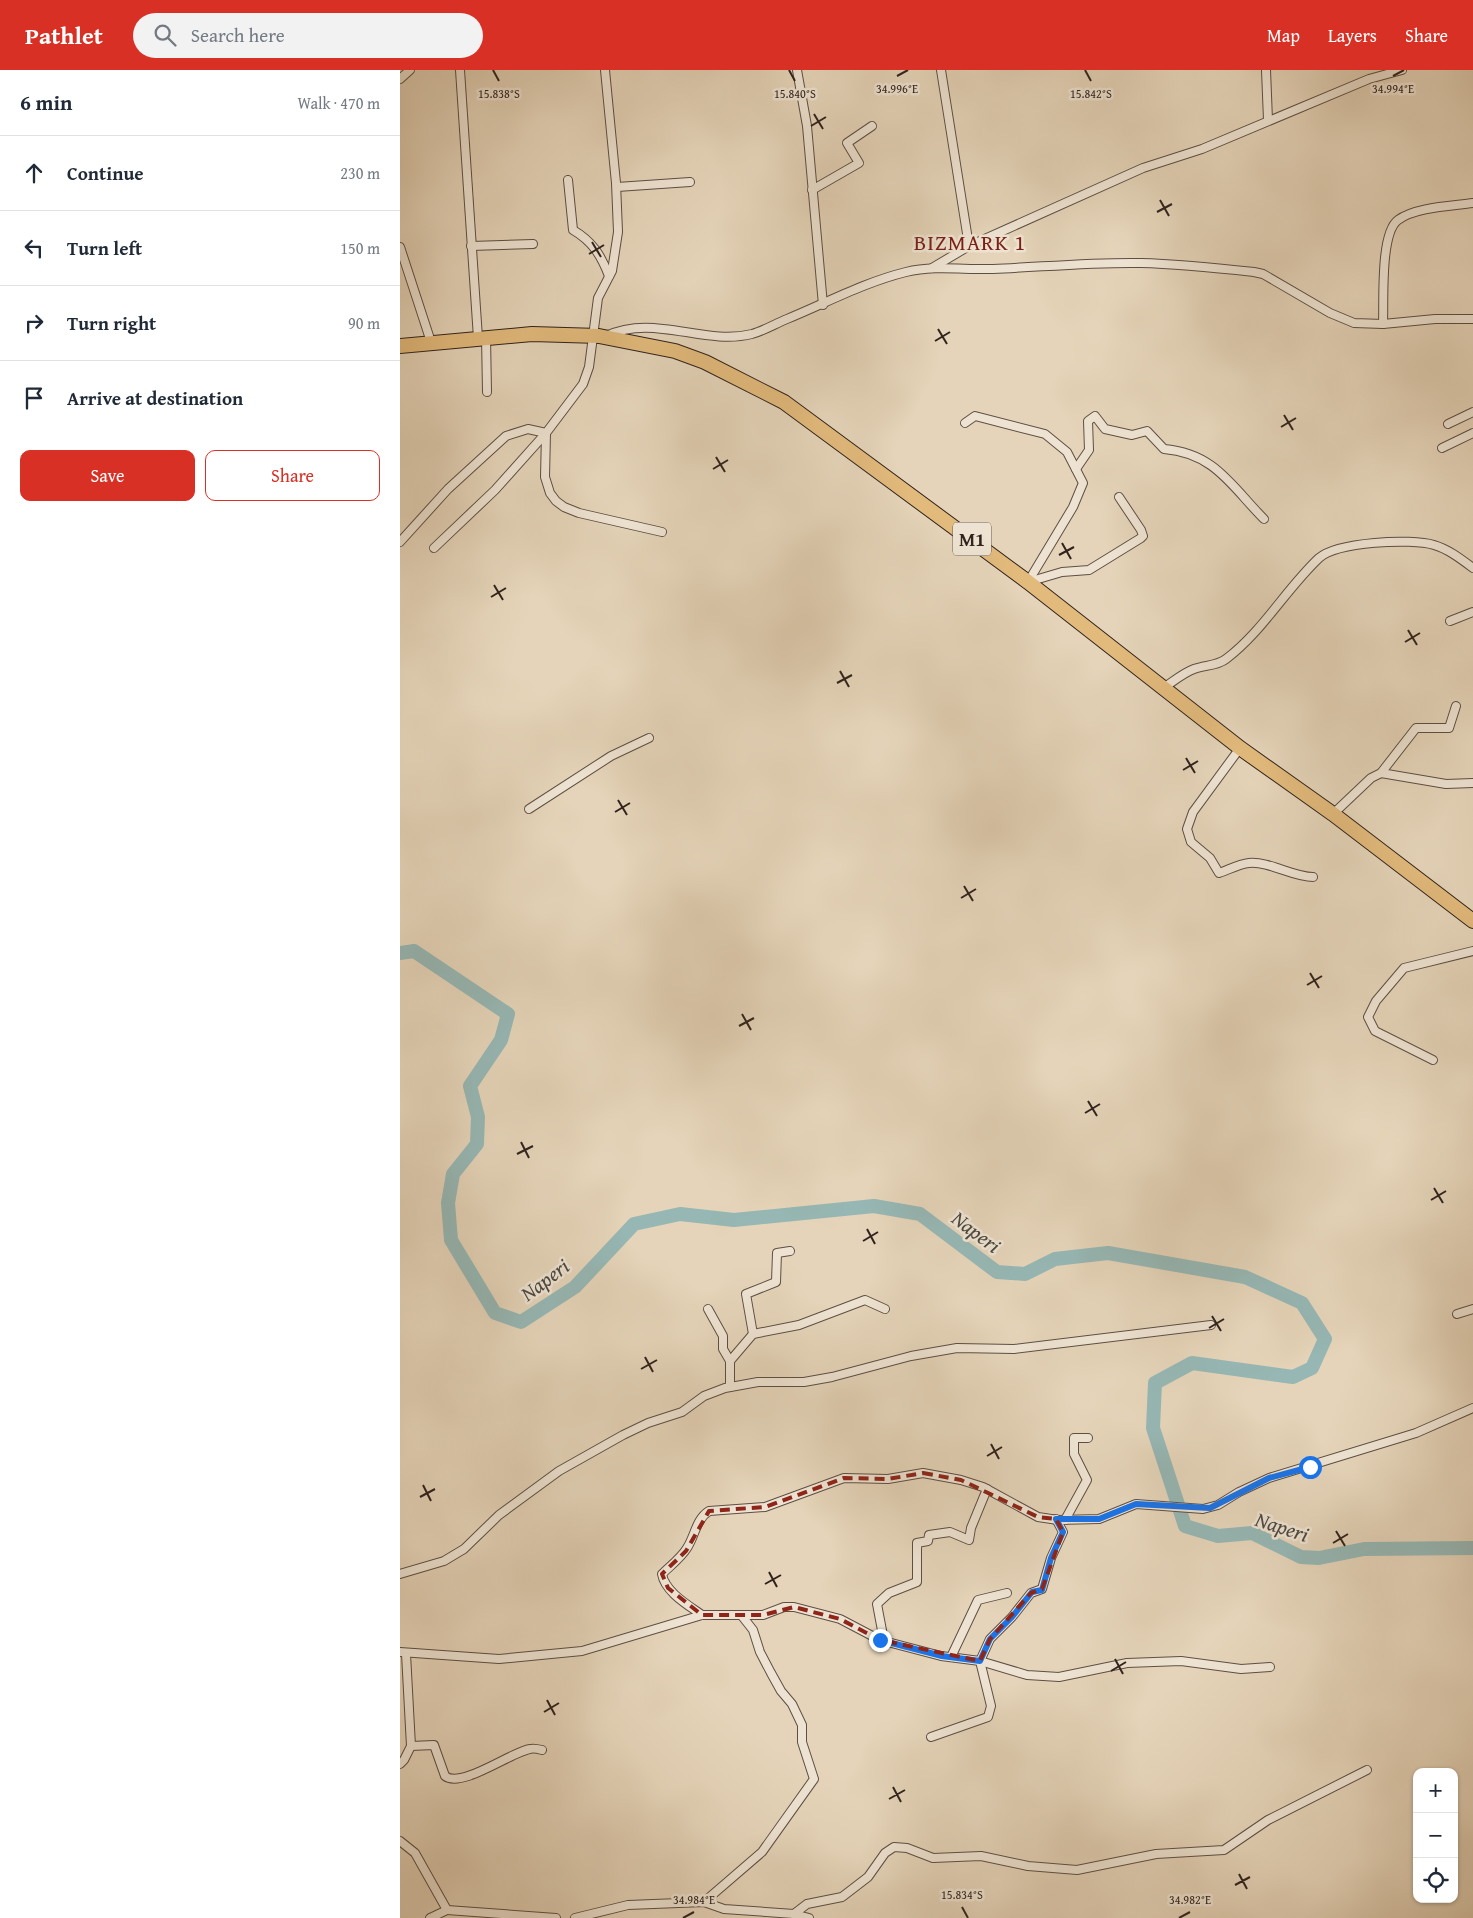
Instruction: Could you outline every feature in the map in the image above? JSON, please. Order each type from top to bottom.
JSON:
[{"type":"highway","name":"M1","points":[[400,346],[532,334],[599,336],[675,351],[705,362],[784,402],[1028,582],[1165,687],[1240,748],[1333,814],[1473,921]]},
{"type":"street","points":[[400,79],[410,70]]},
{"type":"street","points":[[460,70],[471,246],[487,392]]},
{"type":"street","points":[[434,548],[495,490],[546,433],[583,384],[599,336],[598,298],[612,271],[618,232],[617,187],[605,70]]},
{"type":"street","points":[[797,70],[807,126],[823,305]]},
{"type":"street","points":[[941,70],[969,246]]},
{"type":"street","points":[[1266,70],[1268,120]]},
{"type":"street","points":[[932,268],[969,246],[1143,168],[1202,149],[1369,79],[1402,70]]},
{"type":"street","points":[[812,190],[859,163],[847,143],[872,126]]},
{"type":"street","points":[[568,180],[573,230],[585,237],[601,255],[609,276]]},
{"type":"street","points":[[617,187],[690,182]]},
{"type":"street","points":[[1383,324],[1387,242],[1392,226],[1398,220],[1417,212],[1473,203]]},
{"type":"street","points":[[471,246],[533,244]]},
{"type":"street","points":[[400,249],[431,342]]},
{"type":"street","points":[[599,336],[641,327],[670,328],[725,336],[752,334],[823,305],[864,285],[904,273],[932,268],[962,270],[1140,263],[1254,272],[1263,274],[1343,319],[1365,324],[1435,319],[1469,319],[1473,314]]},
{"type":"street","points":[[1448,424],[1473,412]]},
{"type":"street","points":[[965,423],[975,416],[1045,434],[1067,452],[1082,483],[1073,507],[1028,582]]},
{"type":"street","points":[[1076,469],[1088,450],[1088,421],[1095,416],[1105,429],[1132,435],[1147,431],[1164,449],[1184,450],[1216,468],[1231,481],[1238,493],[1264,519]]},
{"type":"street","points":[[400,542],[448,489],[506,436],[528,429],[546,433]]},
{"type":"street","points":[[546,433],[545,477],[550,493],[556,501],[564,507],[579,513],[662,532]]},
{"type":"street","points":[[1442,448],[1473,433]]},
{"type":"street","points":[[1028,582],[1062,572],[1089,570],[1141,538],[1143,536],[1141,530],[1119,498]]},
{"type":"street","points":[[1165,687],[1192,669],[1213,665],[1227,658],[1274,611],[1319,558],[1334,549],[1375,543],[1431,544],[1442,547],[1473,568]]},
{"type":"street","points":[[1450,620],[1473,612]]},
{"type":"street","points":[[1333,814],[1371,778],[1381,773],[1416,728],[1449,728],[1456,706]]},
{"type":"street","points":[[529,808],[611,756],[649,738]]},
{"type":"street","points":[[1240,748],[1193,812],[1187,829],[1191,842],[1210,858],[1219,873],[1250,863],[1283,870],[1300,877],[1314,877]]},
{"type":"street","points":[[1381,773],[1446,784],[1473,783]]},
{"type":"street","points":[[1433,1060],[1375,1031],[1368,1017],[1376,1001],[1404,968],[1473,951]]},
{"type":"street","points":[[752,1334],[746,1294],[776,1282],[777,1253],[790,1251]]},
{"type":"street","points":[[730,1361],[752,1334],[799,1325],[865,1300],[886,1309]]},
{"type":"street","points":[[708,1309],[723,1336],[723,1349],[730,1361],[730,1387]]},
{"type":"street","points":[[1457,1314],[1473,1309]]},
{"type":"street","points":[[400,1574],[444,1561],[464,1549],[499,1515],[559,1471],[623,1435],[648,1423],[682,1412],[704,1396],[730,1387],[758,1382],[804,1382],[832,1377],[911,1356],[957,1348],[1014,1349],[1211,1326]]},
{"type":"street","points":[[702,1615],[668,1588],[663,1582],[662,1574],[686,1550],[701,1518],[709,1511],[765,1507],[844,1478],[888,1479],[923,1473],[961,1480],[987,1489],[1038,1517],[1065,1520],[1099,1519],[1136,1504],[1196,1509],[1218,1505],[1239,1492],[1269,1478],[1416,1433],[1473,1408]]},
{"type":"street","points":[[1065,1520],[1087,1480],[1074,1454],[1074,1438],[1088,1438]]},
{"type":"street","points":[[884,1641],[877,1604],[889,1594],[917,1582],[917,1543],[928,1541],[930,1535],[950,1532],[969,1540],[971,1528],[987,1489]]},
{"type":"street","points":[[931,1737],[988,1717],[991,1706],[980,1661],[990,1639],[1012,1617],[1032,1592],[1042,1590],[1051,1558],[1063,1532],[1056,1519]]},
{"type":"street","points":[[951,1657],[978,1600],[1008,1593]]},
{"type":"street","points":[[400,1764],[411,1746],[404,1709],[403,1653],[499,1659],[582,1651],[702,1615],[763,1615],[784,1607],[794,1606],[840,1619],[884,1641],[951,1657],[980,1661],[1028,1675],[1048,1677],[1096,1671],[1127,1663],[1181,1662],[1241,1669],[1270,1667]]},
{"type":"street","points":[[704,1902],[762,1852],[814,1780],[802,1742],[802,1725],[792,1704],[770,1673],[760,1652],[753,1630],[742,1616]]},
{"type":"street","points":[[411,1746],[434,1745],[442,1771],[448,1778],[482,1771],[531,1748],[542,1750]]},
{"type":"street","points":[[794,1914],[807,1904],[842,1897],[851,1888],[868,1877],[885,1853],[894,1847],[907,1848],[933,1858],[981,1856],[1028,1866],[1077,1870],[1156,1854],[1224,1850],[1268,1820],[1367,1770]]},
{"type":"street","points":[[400,1841],[415,1852],[447,1910]]},
{"type":"street","points":[[575,1918],[628,1905],[704,1902],[724,1909],[794,1914],[809,1918]]},
{"type":"street","points":[[430,1918],[447,1910],[556,1918]]},
{"type":"highlighted area","points":[[923,1473],[961,1480],[1038,1517],[1056,1519],[1063,1532],[1042,1589],[1031,1593],[990,1639],[980,1661],[880,1640],[840,1619],[794,1607],[763,1615],[702,1615],[668,1588],[662,1574],[686,1551],[709,1511],[765,1507],[844,1478],[888,1479]]},
{"type":"waterway","name":"Naperi","points":[[400,953],[414,951],[508,1014],[501,1040],[470,1086],[478,1117],[477,1144],[453,1174],[448,1203],[451,1240],[495,1313],[521,1322],[575,1287],[634,1224],[680,1214],[734,1220],[874,1206],[920,1214],[997,1272],[1025,1274],[1055,1259],[1108,1253],[1245,1277],[1302,1303],[1325,1339],[1312,1368],[1293,1377],[1192,1363],[1155,1383],[1153,1428],[1185,1526],[1218,1536],[1252,1533],[1301,1557],[1319,1558],[1364,1549],[1473,1548]]},
{"type":"district","name":"BIZMARK 1","points":[[970,242]]},
{"type":"route","points":[[880,1640],[910,1646],[942,1656],[980,1661],[990,1639],[1012,1617],[1032,1592],[1042,1590],[1051,1558],[1063,1532],[1056,1519],[1099,1519],[1116,1514],[1136,1504],[1157,1507],[1210,1508],[1269,1478],[1310,1467]]}]
